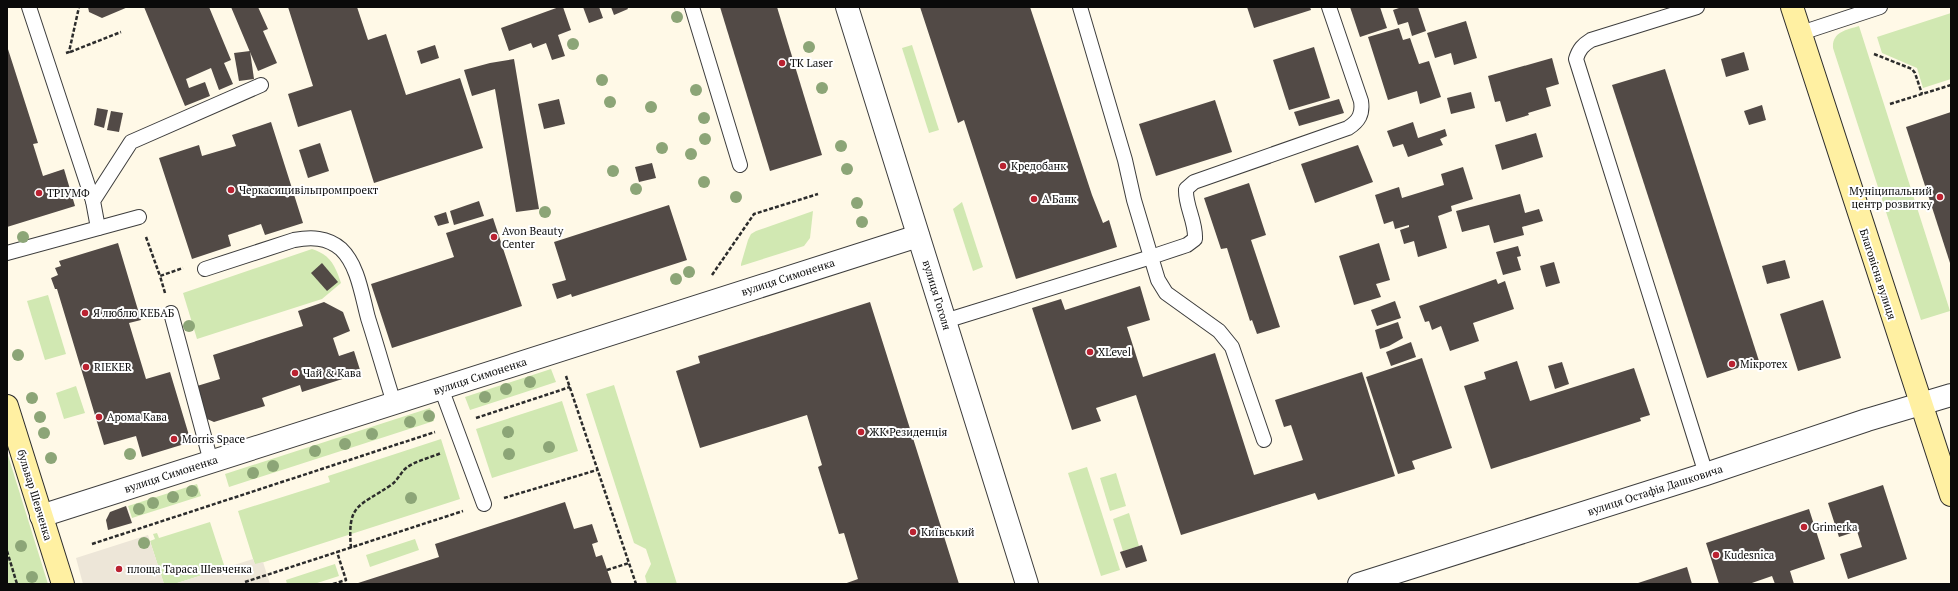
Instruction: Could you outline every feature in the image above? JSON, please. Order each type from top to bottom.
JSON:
[{"type":"main road","name":"Благовісна вулиця","points":[[1792,7],[1901,345],[1923,405],[1951,494]]},
{"type":"main road","name":"бульвар Шевченка","points":[[7,406],[63,584]]},
{"type":"street","name":"вулиця Гоголя","points":[[847,7],[1027,584]]},
{"type":"street","name":"вулиця Симоненка","points":[[42,516],[918,236]]},
{"type":"street","name":"вулиця Остафія Дашковича","points":[[1359,584],[1706,474],[1867,420],[1923,405],[1951,395]]},
{"type":"lane","points":[[29,7],[93,201],[98,228]]},
{"type":"lane","points":[[692,7],[740,165]]},
{"type":"lane","points":[[1080,7],[1125,160],[1134,200],[1158,280],[1166,293],[1219,331],[1232,347],[1264,440]]},
{"type":"lane","points":[[945,321],[1188,245],[1195,239],[1196,229],[1186,198],[1186,189],[1194,182],[1348,128],[1360,117],[1362,110],[1361,101],[1329,7]]},
{"type":"lane","points":[[1697,7],[1591,40],[1584,44],[1576,58],[1706,474]]},
{"type":"lane","points":[[1801,33],[1880,7]]},
{"type":"lane","points":[[93,201],[131,142],[261,85]]},
{"type":"lane","points":[[7,253],[139,217]]},
{"type":"lane","points":[[205,269],[294,240],[306,238],[319,238],[331,243],[341,250],[354,270],[394,403]]},
{"type":"lane","points":[[171,313],[211,462]]},
{"type":"lane","points":[[441,388],[484,504]]},
{"type":"path","points":[[69,52],[79,7]]},
{"type":"path","points":[[47,61],[121,32]]},
{"type":"path","points":[[1874,54],[1912,69],[1915,73],[1922,94]]},
{"type":"path","points":[[1890,104],[1951,85]]},
{"type":"path","points":[[711,276],[754,214],[818,194]]},
{"type":"path","points":[[139,217],[160,276],[171,313]]},
{"type":"path","points":[[160,276],[182,268],[195,271],[205,269]]},
{"type":"path","points":[[558,351],[636,584]]},
{"type":"path","points":[[92,544],[570,387]]},
{"type":"path","points":[[351,548],[350,527],[352,516],[357,507],[368,497],[393,484],[406,468],[462,444]]},
{"type":"path","points":[[245,582],[484,504],[597,470]]},
{"type":"path","points":[[7,551],[17,584]]},
{"type":"path","points":[[333,584],[346,580],[337,552]]},
{"type":"path","points":[[607,570],[629,563]]},
{"type":"green space","points":[[1951,13],[1951,79],[1923,88],[1917,68],[1882,53],[1877,37]]},
{"type":"green space","points":[[1859,26],[1950,311],[1921,320],[1833,48],[1833,43],[1837,35],[1845,30]]},
{"type":"green space","points":[[912,45],[939,130],[929,133],[902,48]]},
{"type":"green space","points":[[962,202],[983,267],[973,271],[953,209]]},
{"type":"green space","points":[[813,211],[810,238],[804,246],[741,266],[751,234]]},
{"type":"green space","points":[[312,249],[324,254],[328,258],[337,271],[341,283],[322,299],[197,339],[183,293]]},
{"type":"green space","points":[[48,295],[66,354],[45,360],[27,301]]},
{"type":"green space","points":[[551,369],[556,382],[470,410],[465,397]]},
{"type":"green space","points":[[614,385],[677,584],[647,584],[645,576],[651,564],[646,549],[634,543],[586,394]]},
{"type":"green space","points":[[76,386],[85,413],[64,419],[56,393]]},
{"type":"green space","points":[[562,401],[578,451],[492,478],[476,429]]},
{"type":"green space","points":[[430,408],[434,421],[229,487],[225,474]]},
{"type":"green space","points":[[441,439],[460,499],[255,565],[238,511],[330,482],[328,476]]},
{"type":"green space","points":[[7,452],[48,584],[7,584]]},
{"type":"green space","points":[[1087,467],[1120,570],[1101,576],[1068,473]]},
{"type":"green space","points":[[1116,473],[1126,506],[1110,511],[1100,478]]},
{"type":"green space","points":[[197,484],[201,496],[132,518],[128,506]]},
{"type":"green space","points":[[1129,513],[1139,546],[1123,551],[1113,519]]},
{"type":"green space","points":[[210,522],[225,568],[174,584],[164,584],[150,541],[155,539],[153,534],[157,533],[159,538]]},
{"type":"green space","points":[[415,539],[419,550],[370,567],[366,555]]},
{"type":"green space","points":[[335,564],[339,576],[314,584],[287,584],[286,580]]},
{"type":"shaded area","name":"площа Тараса Шевченка","points":[[148,535],[164,584],[83,584],[76,558]]},
{"type":"shaded area","name":"площа Тараса Шевченка","points":[[253,559],[255,564],[263,562],[270,584],[174,584]]},
{"type":"building","points":[[88,7],[128,7],[102,18],[89,12]]},
{"type":"building","points":[[144,7],[209,7],[231,60],[224,63],[233,84],[219,90],[211,68],[186,79],[189,88],[205,82],[210,96],[185,106]]},
{"type":"building","points":[[231,7],[258,7],[268,29],[263,31],[277,63],[258,71]]},
{"type":"building","points":[[288,7],[357,7],[368,40],[386,34],[406,95],[460,78],[483,148],[374,183],[351,110],[298,127],[288,94],[313,86]]},
{"type":"building","points":[[559,7],[563,7],[571,30],[558,35],[565,56],[552,60],[546,43],[533,48],[531,43],[509,51],[501,28]]},
{"type":"building","points":[[583,7],[599,7],[603,18],[589,23]]},
{"type":"building","points":[[611,7],[627,7],[628,9],[614,15]]},
{"type":"building","points":[[720,7],[777,7],[822,155],[770,171]]},
{"type":"building","points":[[920,7],[1030,7],[1092,195],[1103,223],[1109,220],[1117,247],[1016,279],[964,120],[958,123]]},
{"type":"building","points":[[1247,7],[1310,7],[1311,10],[1254,28]]},
{"type":"building","points":[[1350,7],[1380,7],[1387,28],[1360,37]]},
{"type":"building","points":[[1402,7],[1418,7],[1426,31],[1412,36],[1408,22],[1398,25],[1393,10]]},
{"type":"building","points":[[1466,21],[1477,58],[1454,65],[1451,53],[1435,58],[1427,33]]},
{"type":"building","points":[[1399,28],[1403,40],[1410,38],[1419,64],[1429,61],[1441,97],[1420,104],[1417,91],[1388,100],[1368,37]]},
{"type":"building","points":[[435,45],[439,58],[421,64],[417,51]]},
{"type":"building","points":[[7,46],[38,143],[33,144],[43,176],[64,169],[75,206],[7,227]]},
{"type":"building","points":[[1314,47],[1330,98],[1289,110],[1273,60]]},
{"type":"building","points":[[250,51],[254,79],[239,81],[234,53]]},
{"type":"building","points":[[1744,52],[1749,70],[1726,77],[1721,59]]},
{"type":"building","points":[[1552,58],[1559,84],[1546,88],[1551,106],[1506,122],[1500,101],[1495,102],[1488,76]]},
{"type":"building","points":[[514,59],[539,209],[516,212],[495,89],[472,96],[464,70],[490,63]]},
{"type":"building","points":[[1665,69],[1759,361],[1707,378],[1612,85]]},
{"type":"building","points":[[1471,92],[1475,108],[1451,114],[1447,98]]},
{"type":"building","points":[[559,99],[565,124],[544,129],[538,104]]},
{"type":"building","points":[[1339,99],[1344,113],[1299,126],[1294,112]]},
{"type":"building","points":[[1215,100],[1232,152],[1156,176],[1139,124]]},
{"type":"building","points":[[1762,105],[1766,120],[1749,125],[1744,111]]},
{"type":"building","points":[[97,108],[108,110],[104,128],[94,125]]},
{"type":"building","points":[[111,111],[123,113],[119,132],[107,130]]},
{"type":"building","name":"Муніципальний центр розвитку","points":[[1951,112],[1951,266],[1906,127]]},
{"type":"building","name":"Черкасицивільпромпроект","points":[[271,122],[303,223],[265,235],[261,224],[228,235],[231,246],[192,259],[159,158],[199,145],[202,156],[236,146],[232,135]]},
{"type":"building","points":[[1413,122],[1418,138],[1445,129],[1447,136],[1440,139],[1443,145],[1408,157],[1403,144],[1393,147],[1387,131]]},
{"type":"building","points":[[1536,133],[1543,157],[1502,170],[1495,145]]},
{"type":"building","points":[[320,143],[329,171],[308,178],[299,150]]},
{"type":"building","points":[[1358,145],[1373,182],[1315,203],[1301,164]]},
{"type":"building","points":[[652,163],[656,178],[639,182],[635,167]]},
{"type":"building","points":[[1463,167],[1473,199],[1451,206],[1452,211],[1438,216],[1447,248],[1418,257],[1414,241],[1404,244],[1400,230],[1409,227],[1409,225],[1395,229],[1393,221],[1384,224],[1375,195],[1399,187],[1402,198],[1444,185],[1441,174]]},
{"type":"building","points":[[1249,183],[1266,235],[1251,240],[1280,327],[1257,334],[1252,320],[1250,321],[1227,248],[1221,249],[1204,198]]},
{"type":"building","points":[[1520,194],[1525,213],[1539,209],[1543,221],[1522,227],[1524,235],[1494,243],[1489,225],[1462,232],[1456,211]]},
{"type":"building","points":[[479,201],[484,216],[454,225],[450,211]]},
{"type":"building","points":[[669,205],[687,260],[572,297],[571,294],[557,299],[552,284],[566,280],[554,242]]},
{"type":"building","points":[[446,212],[449,223],[438,226],[434,216]]},
{"type":"building","points":[[493,218],[522,306],[392,348],[371,284],[454,257],[446,233]]},
{"type":"building","points":[[118,243],[141,320],[129,323],[146,379],[170,372],[191,442],[142,457],[136,436],[104,445],[57,289],[55,289],[51,278],[58,275],[55,268],[61,266],[59,261]]},
{"type":"building","points":[[1379,243],[1390,280],[1376,284],[1381,297],[1354,305],[1339,256]]},
{"type":"building","points":[[1518,246],[1521,256],[1517,257],[1521,270],[1503,275],[1496,252]]},
{"type":"building","points":[[1785,260],[1790,278],[1767,284],[1762,266]]},
{"type":"building","points":[[1554,262],[1560,283],[1546,287],[1540,266]]},
{"type":"building","points":[[322,263],[338,282],[327,291],[311,273]]},
{"type":"building","points":[[1496,279],[1498,284],[1505,281],[1514,309],[1473,323],[1479,341],[1450,351],[1441,326],[1432,330],[1429,321],[1425,322],[1419,306]]},
{"type":"building","points":[[1140,286],[1150,320],[1127,327],[1143,377],[1215,353],[1254,475],[1303,460],[1291,425],[1284,427],[1275,400],[1362,372],[1395,476],[1318,500],[1315,493],[1181,535],[1136,395],[1096,408],[1101,421],[1072,430],[1032,308],[1061,299],[1065,310]]},
{"type":"building","points":[[1823,300],[1841,358],[1798,371],[1780,314]]},
{"type":"building","points":[[1395,301],[1401,318],[1377,326],[1371,310]]},
{"type":"building","points":[[324,302],[343,312],[350,331],[333,338],[339,356],[354,351],[361,373],[302,392],[300,385],[262,398],[265,406],[214,422],[207,419],[197,386],[220,379],[213,355],[303,326],[298,311]]},
{"type":"building","name":"ЖК Резиденція","points":[[870,302],[959,584],[844,584],[858,579],[844,533],[839,534],[818,467],[822,465],[807,415],[700,448],[676,371],[700,363],[698,356]]},
{"type":"building","points":[[1398,322],[1403,338],[1380,349],[1375,330]]},
{"type":"building","points":[[1411,342],[1416,357],[1391,366],[1386,352]]},
{"type":"building","points":[[1422,358],[1452,448],[1412,461],[1415,469],[1398,474],[1366,377]]},
{"type":"building","points":[[1517,361],[1530,401],[1634,368],[1650,415],[1640,418],[1641,421],[1491,469],[1464,386],[1486,379],[1484,372]]},
{"type":"building","points":[[1562,362],[1569,384],[1555,389],[1548,366]]},
{"type":"building","points":[[1883,485],[1907,559],[1848,579],[1840,554],[1862,547],[1857,531],[1839,537],[1828,503]]},
{"type":"building","points":[[565,502],[574,529],[592,524],[598,542],[592,544],[596,557],[602,555],[612,584],[355,584],[439,557],[435,544]]},
{"type":"building","points":[[126,506],[132,523],[108,530],[106,520],[110,512]]},
{"type":"building","points":[[1809,509],[1825,559],[1790,571],[1794,584],[1775,584],[1772,576],[1749,584],[1719,584],[1706,543]]},
{"type":"building","points":[[1142,545],[1147,561],[1126,568],[1120,552]]},
{"type":"building","points":[[1687,567],[1692,584],[1635,584]]},
{"type":"place","name":"TK Laser","points":[[782,63]]},
{"type":"place","name":"Кредобанк","points":[[1003,166]]},
{"type":"place","name":"Черкасицивільпромпроект","points":[[231,190]]},
{"type":"place","name":"ТРІУМФ","points":[[39,193]]},
{"type":"place","name":"Муніципальний центр розвитку","points":[[1940,197]]},
{"type":"place","name":"А Банк","points":[[1034,199]]},
{"type":"place","name":"Avon Beauty Center","points":[[494,237]]},
{"type":"place","name":"Я люблю КЕБАБ","points":[[85,313]]},
{"type":"place","name":"XLevel","points":[[1090,352]]},
{"type":"place","name":"Мiкротех","points":[[1732,364]]},
{"type":"place","name":"RIEKER","points":[[86,367]]},
{"type":"place","name":"Чай & Кава","points":[[295,373]]},
{"type":"place","name":"Арома Кава","points":[[99,417]]},
{"type":"place","name":"ЖК Резиденція","points":[[861,432]]},
{"type":"place","name":"Morris Space","points":[[174,439]]},
{"type":"place","name":"Grimerka","points":[[1804,527]]},
{"type":"place","name":"Київський","points":[[913,532]]},
{"type":"place","name":"Kudesnica","points":[[1716,555]]},
{"type":"place","name":"площа Тараса Шевченка","points":[[119,569]]}]
